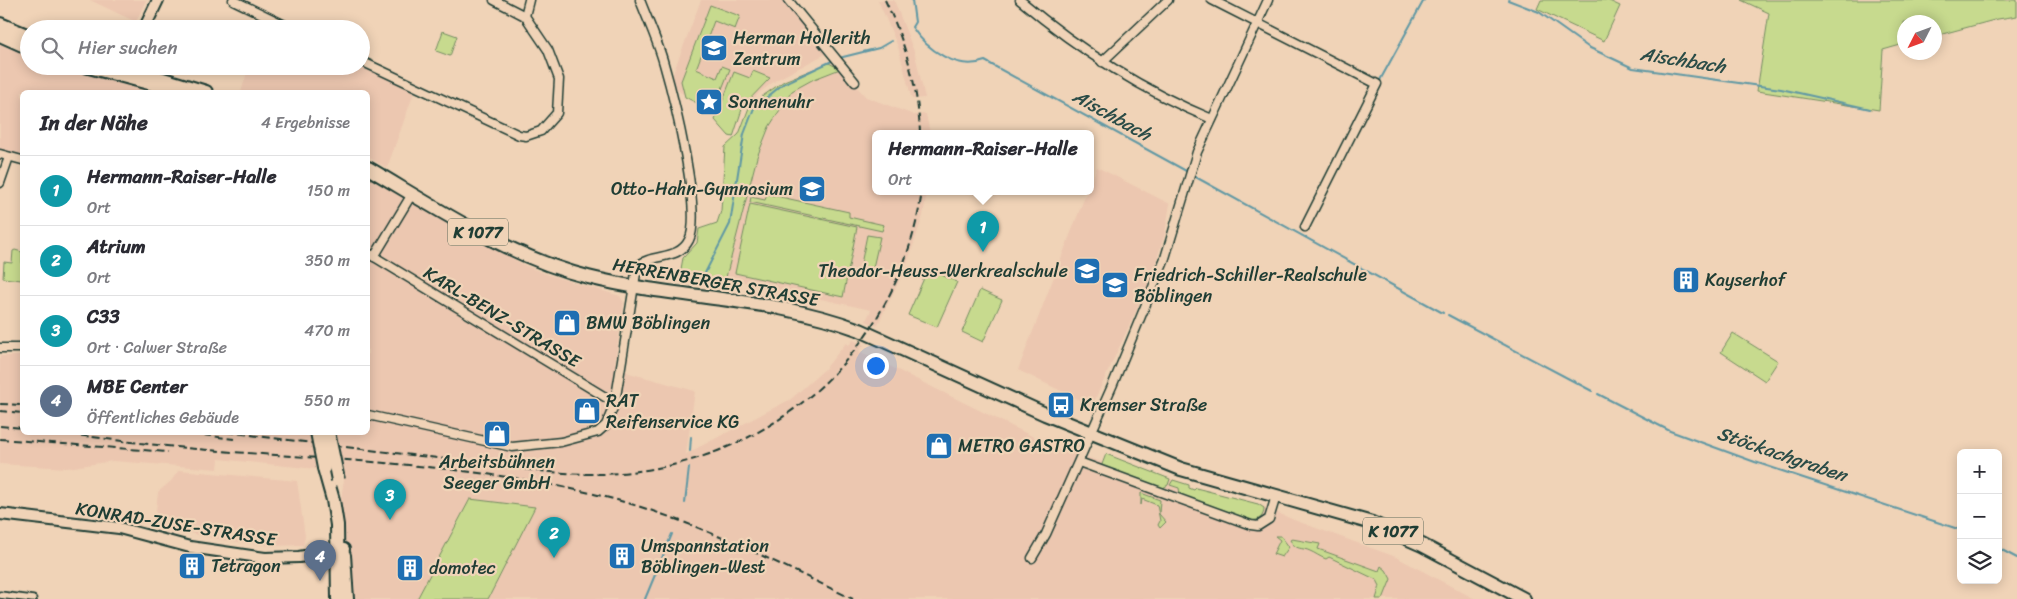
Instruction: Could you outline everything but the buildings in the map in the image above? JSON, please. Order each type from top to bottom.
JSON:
[{"type":"main road","points":[[0,24],[20,32]]},
{"type":"main road","points":[[0,35],[20,44]]},
{"type":"main road","points":[[138,75],[176,90]]},
{"type":"main road","points":[[147,75],[199,90]]},
{"type":"main road","name":"HERRENBERGER STRASSE","points":[[370,169],[410,197],[532,259],[579,275],[634,287],[768,304],[832,320],[860,330],[1091,434],[1181,469],[1372,523],[1400,534],[1524,599]]},
{"type":"main road","points":[[318,435],[337,500],[338,599]]},
{"type":"main road","points":[[328,435],[330,476]]},
{"type":"main road","points":[[337,547],[347,599]]},
{"type":"main road","name":"HERRENBERGER STRASSE","points":[[1500,588],[1511,599]]},
{"type":"street","points":[[148,20],[158,0]]},
{"type":"street","points":[[233,0],[274,20]]},
{"type":"street","points":[[370,65],[500,127],[526,136],[541,130],[557,112],[558,79],[548,50],[525,16],[494,0]]},
{"type":"street","points":[[525,16],[529,0]]},
{"type":"street","points":[[370,415],[512,447],[561,442],[598,432],[606,425],[615,403],[637,268],[642,262],[671,256],[684,247],[689,240],[692,222],[690,182],[672,97],[660,52],[640,0]]},
{"type":"street","points":[[788,0],[855,82]]},
{"type":"street","points":[[1020,0],[1071,41],[1102,62],[1158,94],[1212,119]]},
{"type":"street","points":[[1102,62],[1168,0]]},
{"type":"street","points":[[1212,0],[1377,84],[1305,227]]},
{"type":"street","points":[[1032,558],[1091,434],[1165,258],[1191,168],[1268,0]]},
{"type":"street","points":[[157,75],[160,78]]},
{"type":"street","points":[[0,154],[20,160]]},
{"type":"street","points":[[0,183],[9,157]]},
{"type":"street","name":"KARL-BENZ-STRASSE","points":[[410,197],[371,255],[615,403]]},
{"type":"street","points":[[0,348],[20,348]]},
{"type":"street","points":[[1079,462],[1251,525],[1258,526],[1269,520],[1276,496]]},
{"type":"street","points":[[330,476],[327,495],[332,535],[337,547]]},
{"type":"street","name":"KONRAD-ZUSE-STRASSE","points":[[0,514],[125,529],[190,547],[235,554],[285,558],[316,554],[337,547]]},
{"type":"street","points":[[0,595],[33,599]]},
{"type":"shaded area","points":[[90,0],[146,0],[137,20],[132,20]]},
{"type":"shaded area","points":[[701,0],[788,0],[831,51],[776,80],[759,93],[747,107],[724,112],[713,111],[700,106],[669,84]]},
{"type":"shaded area","points":[[878,0],[894,0],[915,54],[925,98],[912,99],[898,47]]},
{"type":"shaded area","points":[[0,43],[20,52],[20,75],[91,75],[142,90],[20,90],[20,157],[0,151]]},
{"type":"shaded area","points":[[370,69],[415,90],[387,168],[370,158],[370,90],[242,90],[246,75],[370,75]]},
{"type":"shaded area","name":"Otto-Hahn-Gymnasium","points":[[840,69],[866,97],[914,115],[926,114],[929,130],[872,130],[872,195],[926,195],[923,216],[906,267],[877,326],[866,321],[871,310],[725,278],[757,157],[769,127],[792,91],[812,80]]},
{"type":"shaded area","points":[[1097,167],[1170,204],[1165,234],[1149,283],[1092,406],[1018,370],[1085,195],[1094,195],[1094,175]]},
{"type":"shaded area","points":[[370,179],[524,265],[549,275],[620,296],[624,303],[615,362],[629,373],[695,391],[686,454],[791,399],[825,369],[846,343],[849,345],[853,340],[864,345],[859,351],[1056,448],[1109,464],[1154,473],[1189,485],[1189,488],[1194,490],[1196,488],[1258,504],[1294,520],[1396,557],[1475,599],[347,599],[341,499],[345,472],[219,459],[218,469],[113,461],[67,468],[0,464],[0,356],[20,356],[20,435],[370,435]]},
{"type":"shaded area","points":[[179,470],[297,481],[305,536],[303,545],[272,546],[222,540],[162,527],[155,521],[158,492],[171,481]]},
{"type":"green space","points":[[1541,0],[1607,0],[1620,6],[1604,41],[1537,9]]},
{"type":"green space","points":[[1741,0],[2017,0],[2017,16],[1998,19],[1942,34],[1942,15],[1897,15],[1897,46],[1883,50],[1879,110],[1757,91],[1769,13]]},
{"type":"green space","points":[[710,5],[740,16],[735,29],[714,21],[696,69],[717,78],[722,66],[730,69],[713,111],[685,97],[681,81]]},
{"type":"green space","points":[[443,31],[457,36],[450,56],[436,51]]},
{"type":"green space","points":[[829,63],[840,69],[812,80],[792,91],[769,127],[757,157],[724,285],[679,280],[683,258],[697,243],[699,229],[717,223],[721,211],[725,147],[739,134],[750,105],[784,81]]},
{"type":"green space","points":[[753,71],[770,78],[743,106],[733,137],[729,136],[715,120],[734,72],[750,78]]},
{"type":"green space","points":[[767,194],[849,212],[849,217],[884,225],[882,231],[750,202],[751,197],[765,200]]},
{"type":"green space","points":[[750,204],[857,227],[843,297],[735,273]]},
{"type":"green space","points":[[867,235],[880,237],[872,272],[860,269]]},
{"type":"green space","points":[[13,251],[20,251],[20,280],[3,278],[4,262],[12,263]]},
{"type":"green space","points":[[928,269],[957,282],[937,327],[908,315]]},
{"type":"green space","points":[[980,290],[1002,300],[983,342],[962,332]]},
{"type":"green space","points":[[1733,333],[1778,361],[1765,381],[1721,352]]},
{"type":"green space","points":[[1106,454],[1170,479],[1168,485],[1161,489],[1101,467]]},
{"type":"green space","points":[[1173,480],[1189,485],[1189,488],[1194,490],[1196,488],[1258,504],[1264,508],[1263,514],[1259,519],[1251,521],[1180,495],[1179,488],[1170,485]]},
{"type":"green space","points":[[1141,493],[1160,500],[1159,514],[1166,522],[1160,528],[1158,525],[1160,521],[1157,505],[1142,499],[1141,505]]},
{"type":"green space","points":[[470,499],[535,507],[488,599],[417,599]]},
{"type":"green space","points":[[1275,536],[1281,536],[1289,547],[1282,557],[1273,554],[1280,540]]},
{"type":"green space","points":[[1290,540],[1320,544],[1318,549],[1379,571],[1381,566],[1386,570],[1391,579],[1383,599],[1376,599],[1380,586],[1377,580],[1329,557],[1326,559],[1297,547]]},
{"type":"waterway","name":"Aischbach","points":[[912,0],[915,22],[912,27],[934,51],[954,61],[964,63],[985,61],[1188,172]]},
{"type":"waterway","name":"Aischbach","points":[[1379,82],[1424,0]]},
{"type":"waterway","name":"Aischbach","points":[[1508,0],[1539,12],[1588,47],[1633,68],[1781,89],[1870,109]]},
{"type":"waterway","name":"Aischbach","points":[[839,58],[879,48],[891,41]]},
{"type":"waterway","name":"Aischbach","points":[[703,277],[730,224],[744,134],[754,108],[783,84],[834,60]]},
{"type":"waterway","name":"Stöckachgraben","points":[[1192,175],[1443,313]]},
{"type":"waterway","name":"Stöckachgraben","points":[[1448,315],[1592,391]]},
{"type":"waterway","name":"Stöckachgraben","points":[[1598,394],[1670,431],[1755,462],[1957,529]]},
{"type":"waterway","name":"Aischbach","points":[[690,451],[691,437]]},
{"type":"waterway","name":"Aischbach","points":[[685,503],[689,468]]},
{"type":"waterway","name":"Aischbach","points":[[645,599],[672,534]]},
{"type":"waterway","name":"Stöckachgraben","points":[[2002,550],[2017,558]]},
{"type":"railway","points":[[885,0],[899,32],[909,65],[920,130]]},
{"type":"railway","points":[[251,435],[552,472],[585,474],[621,473],[657,468],[692,460],[725,448],[757,433],[788,414],[816,391],[842,365],[871,326],[895,284],[912,239],[921,195]]},
{"type":"railway","points":[[0,404],[20,405]]},
{"type":"railway","points":[[0,411],[20,413]]},
{"type":"railway","points":[[0,426],[20,428]]},
{"type":"railway","points":[[80,435],[185,448],[433,468],[560,486],[635,505],[667,516],[730,541],[853,599]]},
{"type":"railway","points":[[203,435],[234,439]]},
{"type":"railway","points":[[0,439],[168,452]]},
{"type":"place","name":"Herman Hollerith Zentrum","points":[[714,48]]},
{"type":"place","name":"Sonnenuhr","points":[[709,102]]},
{"type":"place","name":"Otto-Hahn-Gymnasium","points":[[812,189]]},
{"type":"place","name":"Hermann-Raiser-Halle","points":[[983,252]]},
{"type":"place","name":"Theodor-Heuss-Werkrealschule","points":[[1087,271]]},
{"type":"place","name":"Kayserhof","points":[[1686,280]]},
{"type":"place","name":"Friedrich-Schiller-Realschule Böblingen","points":[[1115,285]]},
{"type":"place","name":"BMW Böblingen","points":[[567,323]]},
{"type":"place","name":"Kremser Straße","points":[[1061,405]]},
{"type":"place","name":"RAT Reifenservice KG","points":[[587,411]]},
{"type":"place","name":"Arbeitsbühnen Seeger GmbH","points":[[497,434]]},
{"type":"place","name":"METRO GASTRO","points":[[939,446]]},
{"type":"place","name":"C33","points":[[390,520]]},
{"type":"place","name":"Umspannstation Böblingen-West","points":[[622,556]]},
{"type":"place","name":"Atrium","points":[[554,558]]},
{"type":"place","name":"Tetragon","points":[[192,566]]},
{"type":"place","name":"domotec","points":[[410,568]]},
{"type":"place","name":"MBE Center","points":[[320,581]]}]
